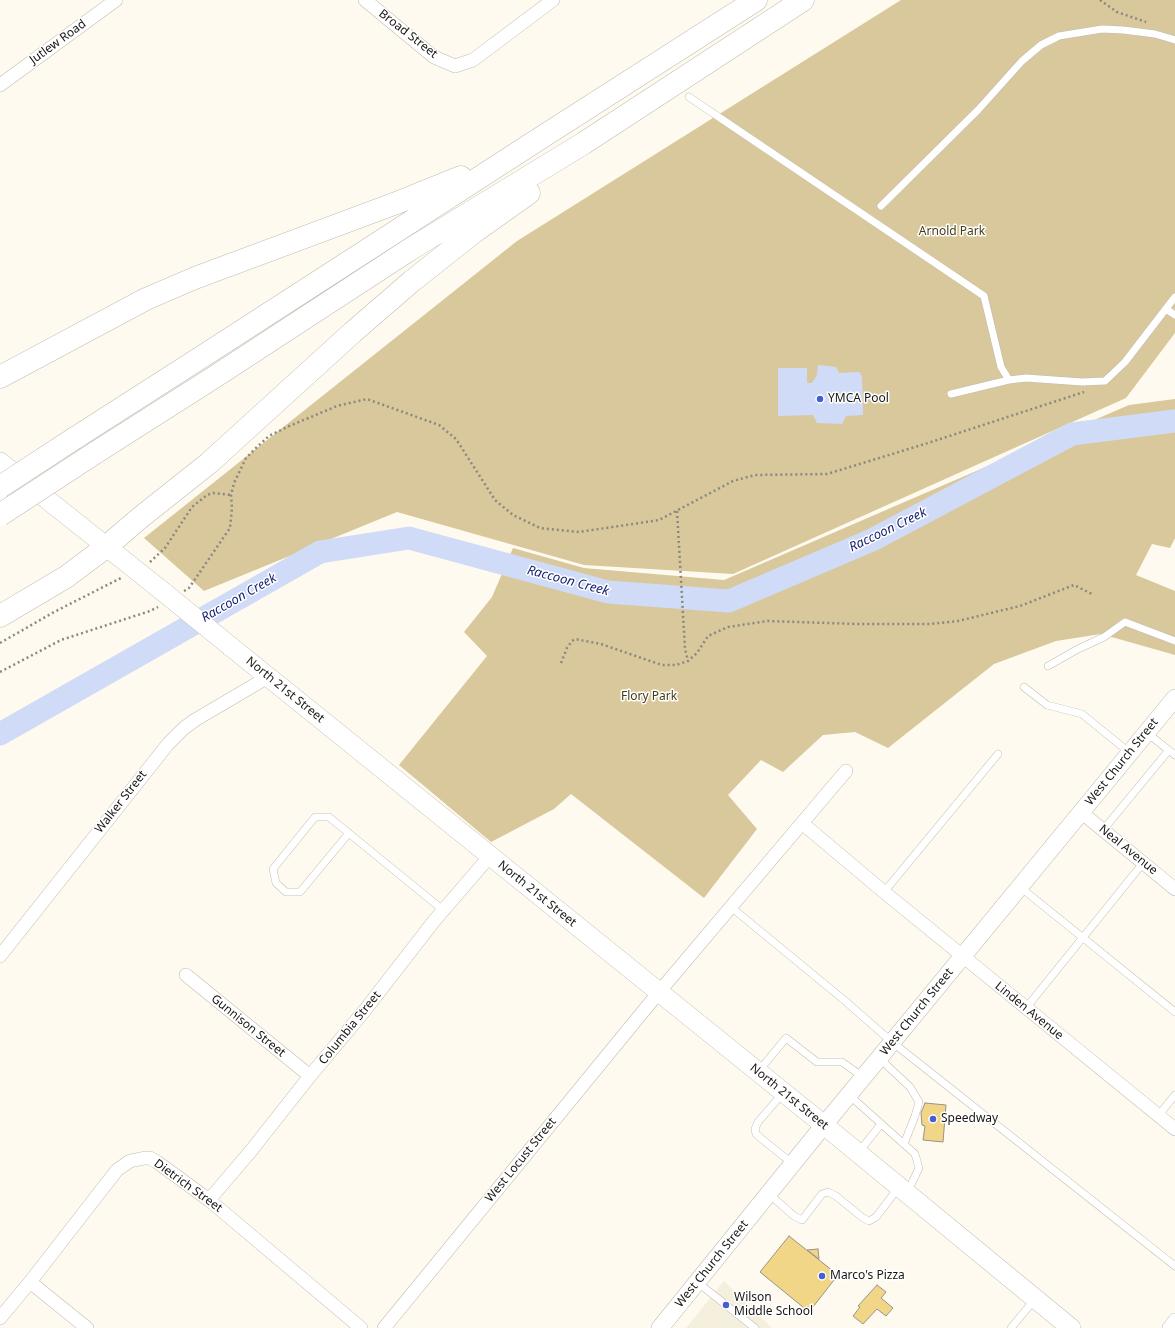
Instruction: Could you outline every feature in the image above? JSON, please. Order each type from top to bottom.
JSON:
[{"type":"highway","points":[[0,487],[539,138],[756,0]]},
{"type":"highway","points":[[0,515],[409,250],[584,143],[803,0]]},
{"type":"highway","points":[[0,377],[146,299],[195,278],[400,202],[462,176],[508,148],[539,138]]},
{"type":"highway","points":[[0,616],[66,577],[106,547],[209,463],[412,280],[474,232],[555,174],[584,143]]},
{"type":"main road","name":"North 21st Street","points":[[0,462],[106,547],[162,597],[230,646],[824,1125],[1071,1328]]},
{"type":"street","name":"Jutlew Road","points":[[0,85],[116,0]]},
{"type":"street","name":"Broad Street","points":[[365,0],[434,57],[455,66],[473,60],[553,0]]},
{"type":"street","name":"Walker Street","points":[[0,956],[168,744],[184,728],[195,720],[268,677]]},
{"type":"street","name":"West Church Street","points":[[660,1328],[792,1164],[1175,698]]},
{"type":"street","name":"West Locust Street","points":[[384,1328],[659,992],[846,771]]},
{"type":"street","name":"Neal Avenue","points":[[1081,812],[1175,889]]},
{"type":"street","name":"Linden Avenue","points":[[802,823],[884,892],[1175,1129]]},
{"type":"street","name":"Columbia Street","points":[[209,1200],[250,1152],[310,1076],[365,1010],[443,910],[490,856]]},
{"type":"street","name":"Gunnison Street","points":[[186,975],[310,1076]]},
{"type":"street","name":"Dietrich Street","points":[[0,1318],[30,1282],[117,1170],[130,1161],[139,1158],[150,1158],[209,1200],[361,1328]]},
{"type":"street","points":[[30,1282],[87,1328]]},
{"type":"street","points":[[1169,1328],[1175,1320]]},
{"type":"lane","points":[[881,206],[978,110],[1022,61],[1041,45],[1059,36],[1102,29],[1155,34],[1175,40]]},
{"type":"lane","points":[[689,97],[984,296],[1001,367],[1009,380]]},
{"type":"lane","points":[[951,394],[1009,380],[1026,378],[1082,382],[1105,381],[1125,362],[1175,297]]},
{"type":"lane","points":[[1166,309],[1175,315]]},
{"type":"lane","points":[[1048,666],[1078,649],[1104,637],[1125,622],[1175,641]]},
{"type":"lane","points":[[1024,687],[1047,705],[1082,714],[1130,753]]},
{"type":"lane","points":[[1147,732],[1175,756]]},
{"type":"lane","points":[[1103,830],[1169,750]]},
{"type":"lane","points":[[884,892],[998,754]]},
{"type":"lane","points":[[349,833],[300,892],[286,892],[276,883],[272,869],[315,817],[329,817],[349,833],[443,910]]},
{"type":"lane","points":[[1026,1008],[1143,863]]},
{"type":"lane","points":[[1020,887],[1175,1012]]},
{"type":"lane","points":[[731,907],[844,1000],[892,1042],[1175,1266]]},
{"type":"lane","points":[[758,1072],[786,1038],[817,1062],[842,1062],[863,1078]]},
{"type":"lane","points":[[880,1058],[910,1087],[919,1102],[904,1144]]},
{"type":"lane","points":[[783,1092],[758,1122],[755,1129],[756,1134],[762,1140],[792,1164]]},
{"type":"lane","points":[[768,1194],[794,1216],[802,1220],[822,1194],[828,1192],[836,1196],[863,1218],[869,1221],[876,1217],[903,1190],[919,1168],[915,1154],[849,1095]]},
{"type":"lane","points":[[1158,1116],[1175,1095]]},
{"type":"lane","points":[[858,1153],[881,1124]]},
{"type":"lane","points":[[697,1282],[755,1328]]},
{"type":"lane","points":[[1011,1328],[1035,1298]]},
{"type":"path","points":[[1100,0],[1117,12],[1148,23]]},
{"type":"path","points":[[182,592],[189,588],[230,528],[232,508],[231,495],[234,484],[246,458],[256,447],[269,436],[287,427],[337,406],[367,399],[439,425],[456,439],[495,500],[513,515],[540,528],[579,532],[660,520],[733,481],[755,475],[827,474],[935,441],[1082,393],[1105,381]]},
{"type":"path","points":[[677,511],[685,649],[688,661]]},
{"type":"path","points":[[561,663],[567,648],[572,641],[576,639],[601,644],[662,666],[676,665],[688,661],[696,653],[708,636],[728,628],[768,621],[858,624],[930,624],[958,621],[1020,606],[1074,585],[1092,594]]},
{"type":"path","points":[[0,672],[61,640],[150,611],[162,597]]},
{"type":"shaded area","name":"Wilson Middle School","points":[[724,1281],[772,1328],[686,1328]]},
{"type":"green space","name":"Arnold Park","points":[[901,0],[1175,0],[1175,333],[1126,398],[733,574],[584,565],[397,512],[204,591],[144,538],[517,241]]},
{"type":"green space","name":"Flory Park","points":[[1175,399],[1175,538],[1170,548],[1152,544],[1136,575],[1175,591],[1175,655],[1101,634],[1056,641],[994,664],[888,748],[855,732],[823,735],[783,772],[761,760],[728,795],[757,829],[704,898],[571,794],[554,809],[491,842],[399,765],[487,656],[464,632],[492,597],[513,548],[584,568],[724,580],[1129,405]]},
{"type":"water","name":"YMCA Pool","points":[[818,365],[836,367],[839,373],[859,372],[862,376],[863,415],[846,416],[842,424],[817,423],[813,415],[778,416],[778,368],[807,368],[807,383],[812,383],[817,375]]},
{"type":"building","name":"Speedway","points":[[925,1103],[946,1105],[943,1142],[923,1140],[925,1126],[922,1125],[921,1113]]},
{"type":"building","points":[[789,1236],[838,1275],[809,1312],[760,1272]]},
{"type":"building","points":[[818,1249],[819,1259],[807,1250]]},
{"type":"building","points":[[877,1285],[886,1292],[881,1298],[893,1308],[886,1316],[877,1309],[863,1324],[853,1316],[860,1307],[858,1306]]},
{"type":"waterway","name":"Raccoon Creek","points":[[0,734],[320,552],[409,538],[608,592],[729,601],[872,540],[1072,434],[1175,421]]},
{"type":"place","name":"YMCA Pool","points":[[820,399]]},
{"type":"place","name":"Speedway","points":[[933,1119]]},
{"type":"place","name":"Marco's Pizza","points":[[822,1276]]},
{"type":"place","name":"Wilson Middle School","points":[[726,1305]]}]
